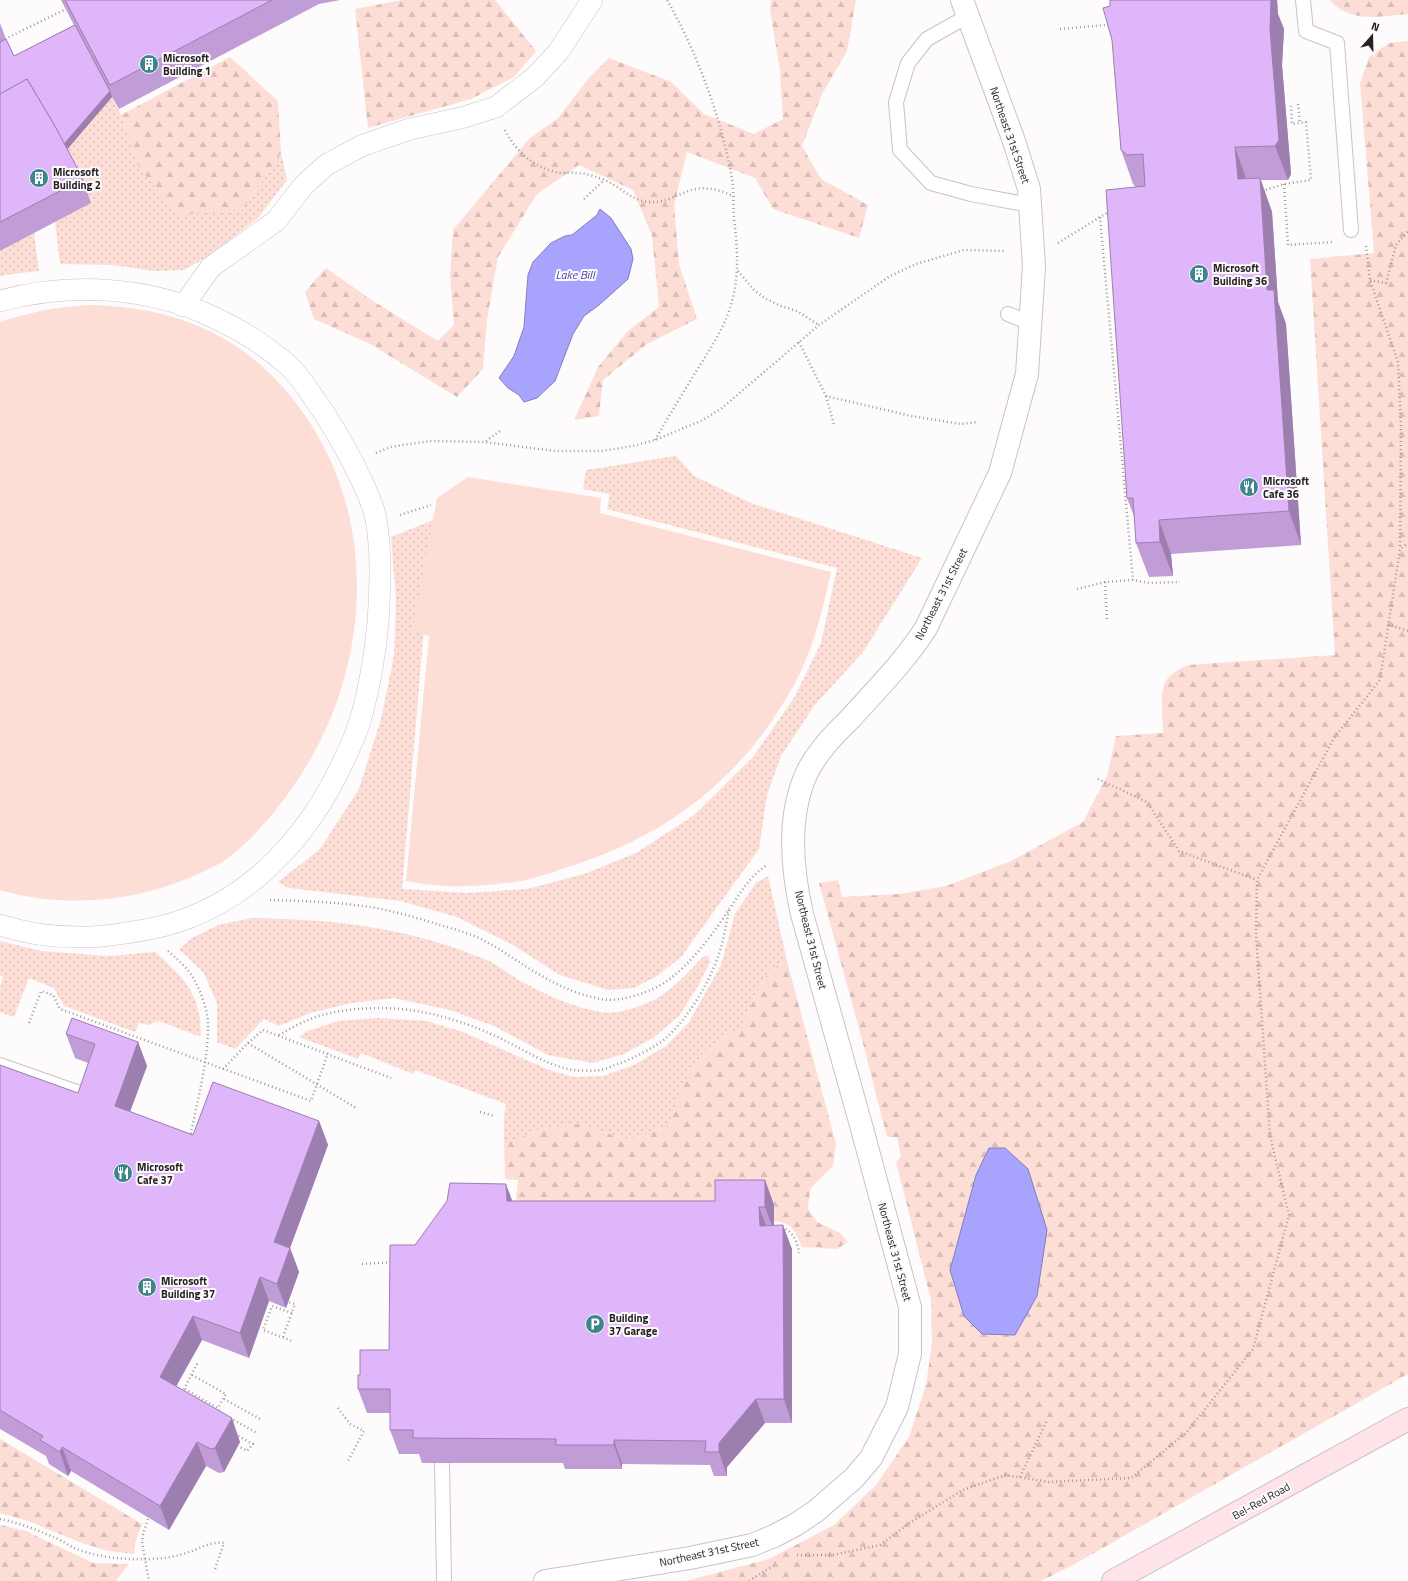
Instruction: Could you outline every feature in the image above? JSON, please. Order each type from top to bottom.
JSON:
[{"type":"main road","name":"Bel-Red Road","points":[[1113,1581],[1408,1419]]},
{"type":"street","points":[[183,306],[211,267],[276,221],[304,186],[326,165],[361,146],[410,129],[461,118],[496,107],[534,77],[559,52],[592,0]]},
{"type":"street","name":"Northeast 31st Street","points":[[545,1581],[690,1558],[752,1545],[795,1525],[816,1511],[854,1478],[871,1458],[898,1407],[910,1354],[910,1307],[798,898],[794,849],[796,805],[801,786],[823,748],[898,666],[915,645],[934,614],[1000,473],[1027,374],[1034,266],[1029,189],[1014,141],[965,8]]},
{"type":"street","points":[[0,301],[22,295],[62,290],[103,290],[144,295],[206,314],[229,325],[250,337],[290,367],[329,418],[353,463],[376,517],[380,588],[376,644],[362,715],[352,742],[338,772],[308,823],[270,867],[247,886],[217,905],[187,918],[150,929],[103,937],[58,936],[19,932],[0,925]]},
{"type":"lane","points":[[1303,0],[1306,31],[1337,43],[1351,230]]},
{"type":"lane","points":[[965,8],[927,39],[908,63],[896,102],[900,150],[931,183],[971,194],[1030,205]]},
{"type":"lane","points":[[1008,314],[1030,323]]},
{"type":"lane","points":[[0,1065],[94,1098]]},
{"type":"lane","points":[[442,1463],[444,1581]]},
{"type":"path","points":[[655,440],[720,334],[728,314],[734,292],[737,271],[738,245],[732,180],[717,114],[690,47],[667,0]]},
{"type":"path","points":[[5,40],[66,9]]},
{"type":"path","points":[[1060,29],[1106,25]]},
{"type":"path","points":[[1298,104],[1300,123]]},
{"type":"path","points":[[1256,193],[1284,184],[1311,180],[1306,122],[1292,124],[1291,106]]},
{"type":"path","points":[[496,107],[508,138],[532,163],[546,169],[561,173],[583,174],[604,180],[630,196],[649,202],[675,198],[687,191],[704,188],[724,192],[733,196]]},
{"type":"path","points":[[584,199],[604,180]]},
{"type":"path","points":[[1284,184],[1288,245],[1323,243]]},
{"type":"path","points":[[1057,244],[1111,210]]},
{"type":"path","points":[[1100,217],[1133,580]]},
{"type":"path","points":[[1370,280],[1386,283],[1396,245],[1408,231]]},
{"type":"path","points":[[791,1555],[833,1555],[880,1545],[908,1524],[963,1490],[1005,1475],[1049,1482],[1131,1478],[1186,1433],[1253,1350],[1289,1215],[1270,1136],[1256,934],[1257,880],[1334,738],[1380,680],[1400,549],[1401,427],[1398,362],[1370,280],[1366,249]]},
{"type":"path","points":[[353,463],[390,448],[430,441],[485,442],[555,451],[601,451],[633,446],[655,440],[703,420],[722,408],[819,325],[890,276],[916,264],[964,250],[1006,251]]},
{"type":"path","points":[[737,271],[755,291],[766,299],[797,311],[819,325]]},
{"type":"path","points":[[799,342],[826,396],[834,426]]},
{"type":"path","points":[[826,396],[911,416],[961,424],[978,422]]},
{"type":"path","points":[[485,442],[500,431]]},
{"type":"path","points":[[376,517],[402,515],[431,505]]},
{"type":"path","points":[[1400,549],[1408,543]]},
{"type":"path","points":[[1077,588],[1105,582],[1133,580],[1150,583],[1180,582]]},
{"type":"path","points":[[1105,582],[1107,620]]},
{"type":"path","points":[[1388,624],[1408,631]]},
{"type":"path","points":[[1098,779],[1147,802],[1179,851],[1257,880]]},
{"type":"path","points":[[247,886],[252,893],[270,900],[342,904],[375,908],[410,916],[449,928],[477,937],[508,954],[539,975],[573,992],[603,1000],[624,999],[644,993],[667,981],[695,955],[756,872],[773,862]]},
{"type":"path","points":[[279,1035],[324,1014],[373,1008],[413,1009],[447,1017],[473,1026],[523,1049],[542,1061],[569,1069],[601,1070],[632,1058],[665,1039],[684,1018],[700,994],[719,952],[730,909]]},
{"type":"path","points":[[150,929],[194,980],[200,992],[208,1020],[204,1062],[190,1140]]},
{"type":"path","points":[[29,1023],[41,991],[53,995],[60,1009],[311,1101],[328,1053]]},
{"type":"path","points":[[223,1069],[263,1030],[328,1053],[391,1078]]},
{"type":"path","points":[[248,1043],[356,1108]]},
{"type":"path","points":[[480,1112],[495,1116]]},
{"type":"path","points":[[778,1226],[789,1231],[795,1238],[799,1253]]},
{"type":"path","points":[[362,1264],[401,1262]]},
{"type":"path","points":[[283,1337],[295,1304],[288,1302]]},
{"type":"path","points":[[292,1313],[272,1306],[263,1330],[292,1341]]},
{"type":"path","points":[[266,1310],[270,1312]]},
{"type":"path","points":[[181,1395],[198,1362]]},
{"type":"path","points":[[192,1375],[226,1394],[218,1408]]},
{"type":"path","points":[[185,1389],[218,1408],[219,1412],[257,1433]]},
{"type":"path","points":[[224,1399],[262,1420]]},
{"type":"path","points":[[338,1408],[350,1424],[364,1431],[348,1461]]},
{"type":"path","points":[[1020,1477],[1046,1420]]},
{"type":"path","points":[[233,1432],[253,1444],[247,1451],[238,1446]]},
{"type":"path","points":[[0,1519],[12,1521],[56,1538],[74,1548],[99,1556],[144,1559],[184,1554],[209,1544],[217,1542],[224,1543],[214,1572]]},
{"type":"path","points":[[148,1519],[142,1538],[144,1559],[149,1581]]},
{"type":"path","points":[[749,1581],[773,1566]]},
{"type":"green space","points":[[402,0],[495,0],[536,51],[514,77],[471,99],[368,128],[355,9]]},
{"type":"green space","points":[[771,0],[856,0],[847,51],[822,94],[802,146],[821,179],[868,205],[859,238],[773,209],[755,178],[687,152],[674,205],[679,264],[697,319],[647,344],[603,380],[599,416],[574,420],[598,367],[628,331],[659,307],[652,236],[633,190],[579,165],[537,194],[498,257],[487,319],[483,369],[457,397],[370,344],[314,319],[305,292],[326,268],[373,301],[438,341],[454,325],[450,276],[453,230],[530,138],[558,118],[589,78],[609,58],[671,82],[704,114],[754,134],[783,119],[780,70],[770,10]]},
{"type":"green space","points":[[1330,0],[1408,0],[1408,14],[1377,17],[1356,16],[1338,8]]},
{"type":"green space","points":[[1408,41],[1408,1374],[1073,1565],[1041,1581],[686,1581],[769,1559],[834,1525],[876,1485],[909,1437],[926,1385],[932,1344],[931,1300],[896,1162],[901,1157],[897,1137],[887,1137],[819,883],[838,880],[842,897],[899,894],[946,886],[1011,861],[1083,822],[1107,776],[1116,736],[1163,733],[1162,702],[1164,685],[1168,678],[1177,670],[1188,665],[1335,655],[1310,259],[1374,253],[1360,83],[1369,57],[1389,43]]},
{"type":"green space","points":[[230,57],[278,101],[281,153],[242,210],[178,215],[139,167],[121,115]]},
{"type":"green space","points":[[112,97],[121,115],[139,167],[242,210],[281,153],[287,180],[258,218],[212,254],[184,270],[154,271],[112,265],[60,264],[55,222],[65,152]]},
{"type":"green space","points":[[34,233],[39,271],[4,275],[0,277],[0,251]]},
{"type":"green space","points":[[89,305],[125,307],[142,310],[177,318],[194,324],[210,331],[248,354],[276,380],[301,410],[327,453],[345,500],[355,548],[357,598],[351,647],[339,696],[320,742],[287,795],[256,833],[238,850],[222,862],[179,882],[122,897],[76,901],[30,897],[0,890],[0,322],[44,310]]},
{"type":"green space","points":[[676,456],[694,476],[751,503],[922,558],[863,652],[814,706],[781,756],[767,795],[759,849],[681,957],[657,976],[634,988],[608,990],[560,975],[513,945],[457,917],[401,901],[289,888],[278,882],[320,849],[359,789],[381,719],[394,656],[396,598],[391,537],[433,520],[402,889],[466,893],[527,889],[584,874],[636,853],[693,816],[753,757],[794,698],[821,643],[837,568],[607,509],[610,494],[583,489],[586,470]]},
{"type":"green space","points":[[468,477],[601,498],[600,513],[831,572],[813,641],[796,681],[776,714],[754,745],[729,772],[702,797],[673,818],[641,837],[607,853],[571,866],[521,881],[502,884],[443,886],[406,881],[429,636],[412,631],[437,498]]},
{"type":"green space","points":[[768,876],[787,961],[771,969],[759,987],[743,1025],[704,1052],[683,1085],[670,1125],[629,1140],[578,1124],[542,1129],[504,1144],[504,1116],[506,1104],[415,1070],[413,1074],[361,1053],[358,1059],[299,1037],[305,1032],[338,1021],[378,1018],[426,1021],[463,1032],[549,1070],[574,1077],[603,1076],[634,1065],[666,1046],[689,1022],[721,965],[735,914],[756,883]]},
{"type":"green space","points":[[252,918],[352,924],[425,939],[489,961],[523,982],[554,998],[582,1008],[608,1013],[623,1011],[646,1004],[671,988],[704,956],[708,956],[710,962],[698,986],[679,1016],[653,1038],[624,1054],[593,1063],[548,1055],[494,1026],[450,1010],[394,998],[352,1003],[310,1013],[279,1026],[264,1019],[235,1049],[217,1042],[217,1003],[203,972],[179,949],[192,938],[218,925]]},
{"type":"green space","points":[[0,941],[41,951],[108,956],[155,952],[175,970],[189,988],[198,1010],[201,1037],[159,1021],[148,1025],[139,1023],[135,1032],[64,1006],[54,988],[29,978],[14,1017],[0,1012],[0,987],[3,977],[0,975]]},
{"type":"green space","points":[[787,961],[836,1144],[833,1166],[810,1189],[808,1209],[817,1222],[840,1233],[848,1242],[837,1249],[802,1247],[792,1228],[780,1222],[774,1221],[773,1205],[515,1208],[518,1180],[505,1179],[504,1144],[542,1129],[578,1124],[629,1140],[670,1125],[683,1085],[704,1052],[743,1025],[759,987],[771,969]]},
{"type":"green space","points":[[0,1439],[142,1524],[135,1543],[134,1554],[108,1551],[79,1542],[28,1521],[0,1513]]},
{"type":"green space","points":[[0,1525],[26,1531],[93,1563],[129,1564],[116,1581],[0,1581]]},
{"type":"water","name":"Lake Bill","points":[[600,209],[611,218],[631,249],[633,259],[628,279],[599,305],[584,316],[573,334],[555,381],[537,398],[524,402],[519,395],[508,388],[499,378],[514,356],[524,327],[528,275],[533,262],[551,243],[565,236],[572,235],[597,215]]},
{"type":"water","points":[[989,1148],[1005,1148],[1028,1169],[1047,1230],[1037,1296],[1015,1335],[982,1334],[964,1316],[950,1270],[976,1175]]},
{"type":"building","name":"Microsoft Building 1","points":[[65,0],[272,0],[110,85]]},
{"type":"building","name":"Microsoft Building 36","points":[[1110,0],[1271,0],[1270,30],[1279,140],[1275,146],[1235,147],[1238,179],[1260,178],[1267,290],[1274,290],[1289,511],[1159,520],[1160,542],[1136,543],[1133,498],[1127,498],[1106,190],[1145,186],[1143,154],[1127,155],[1121,150],[1112,40],[1103,8],[1110,6]]},
{"type":"building","points":[[75,25],[110,91],[64,144],[27,79],[0,94],[0,42],[6,39],[14,56]]},
{"type":"building","name":"Microsoft Building 2","points":[[27,79],[56,128],[83,179],[0,222],[0,94]]},
{"type":"building","name":"Microsoft Building 37","points":[[72,1018],[138,1042],[115,1106],[193,1135],[213,1082],[319,1121],[274,1242],[290,1248],[277,1284],[260,1277],[240,1333],[193,1316],[160,1377],[232,1418],[215,1448],[211,1449],[197,1442],[160,1506],[62,1447],[60,1452],[40,1440],[43,1436],[0,1410],[0,1065],[78,1093],[95,1044],[66,1034]]},
{"type":"building","name":"Building 37 Garage","points":[[715,1180],[765,1180],[765,1207],[759,1207],[760,1226],[783,1225],[784,1399],[756,1399],[719,1443],[719,1452],[705,1452],[706,1441],[614,1440],[614,1445],[556,1445],[556,1439],[413,1438],[413,1430],[390,1430],[390,1389],[358,1389],[358,1375],[360,1375],[360,1350],[389,1350],[390,1245],[415,1245],[447,1201],[450,1183],[506,1184],[507,1201],[715,1201]]},
{"type":"place","name":"Microsoft Building 1","points":[[149,64]]},
{"type":"place","name":"Microsoft Building 2","points":[[39,178]]},
{"type":"place","name":"Microsoft Building 36","points":[[1199,274]]},
{"type":"place","name":"Microsoft Cafe 36","points":[[1249,487]]},
{"type":"place","name":"Microsoft Cafe 37","points":[[123,1173]]},
{"type":"place","name":"Microsoft Building 37","points":[[147,1287]]},
{"type":"place","name":"Building 37 Garage","points":[[595,1324]]}]
